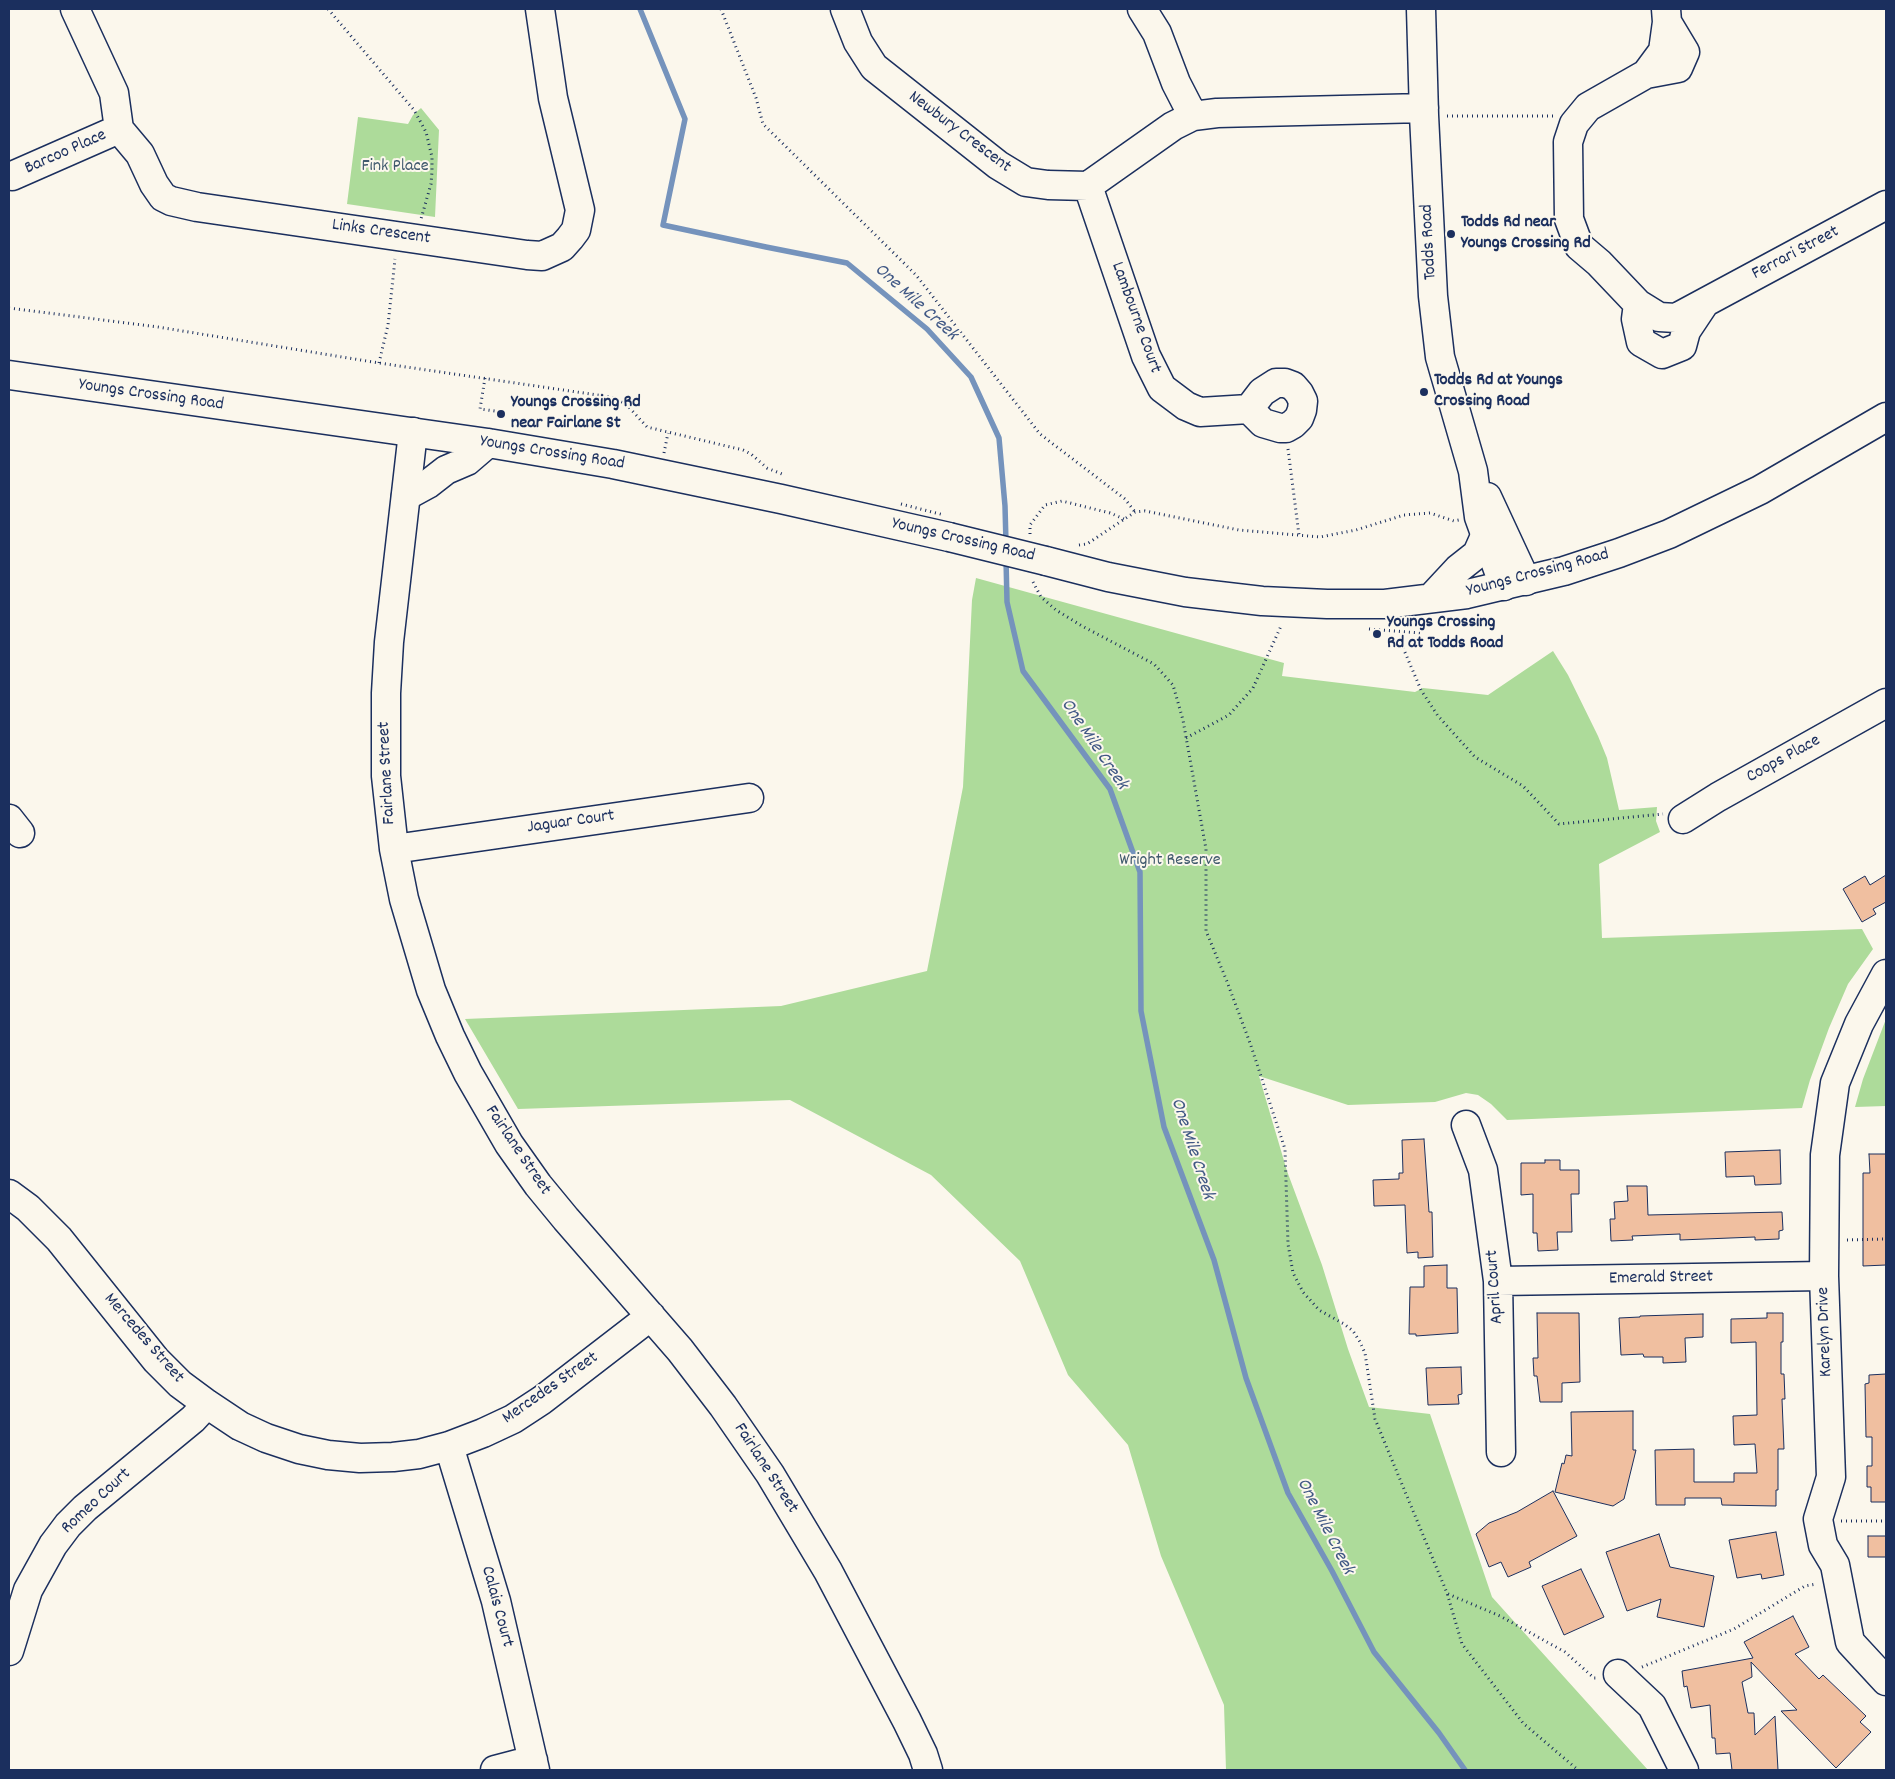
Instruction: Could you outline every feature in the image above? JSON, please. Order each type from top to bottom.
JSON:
[{"type":"street","points":[[75,9],[114,94],[119,129]]},
{"type":"street","name":"Links Crescent","points":[[119,129],[140,154],[159,193],[171,202],[542,256],[562,247],[576,230],[580,210],[553,98],[540,9]]},
{"type":"street","name":"Newbury Crescent","points":[[845,9],[858,42],[874,67],[998,165],[1026,182],[1048,185],[1088,186]]},
{"type":"street","points":[[1142,9],[1157,33],[1176,83],[1193,116]]},
{"type":"street","name":"Todds Road","points":[[1421,9],[1433,296],[1440,357],[1473,471],[1479,517],[1485,536],[1515,584]]},
{"type":"street","name":"Ferrari Street","points":[[1667,15],[1684,52],[1678,68],[1646,74],[1588,107],[1574,124],[1568,142],[1569,219],[1558,238],[1567,258],[1599,263],[1638,304],[1660,316],[1676,318],[1886,205]]},
{"type":"street","points":[[1088,186],[1173,126],[1193,116],[1216,113],[1424,111]]},
{"type":"street","name":"Barcoo Place","points":[[12,176],[119,129]]},
{"type":"street","name":"Lambourne Court","points":[[1088,186],[1146,356],[1162,388],[1186,406],[1200,412],[1249,409]]},
{"type":"street","name":"Ferrari Street","points":[[1638,304],[1636,319],[1640,342],[1662,354],[1682,346],[1686,331],[1705,303]]},
{"type":"street","name":"Youngs Crossing Road","points":[[9,375],[413,432],[623,465],[949,537],[1038,567],[1108,577],[1185,592],[1262,601],[1327,604],[1385,604],[1467,594],[1564,571],[1619,553],[1700,520],[1760,490],[1886,417]]},
{"type":"street","points":[[1276,383],[1285,383],[1293,386],[1303,401],[1299,418],[1286,428],[1263,423],[1249,409],[1256,398],[1276,383]]},
{"type":"street","name":"Fairlane Street","points":[[413,432],[389,642],[386,693],[386,776],[394,849],[406,909],[431,990],[450,1036],[486,1107],[508,1144],[538,1185],[651,1316],[723,1406],[770,1474],[828,1571],[923,1754],[928,1770]]},
{"type":"street","points":[[406,496],[428,484],[446,470],[468,461],[488,443]]},
{"type":"street","name":"Todds Road","points":[[1473,471],[1496,512],[1515,584]]},
{"type":"street","points":[[1431,598],[1458,569],[1477,554],[1485,536]]},
{"type":"street","name":"Coops Place","points":[[1683,819],[1718,797],[1886,704]]},
{"type":"street","name":"Jaguar Court","points":[[394,849],[749,798]]},
{"type":"street","name":"Karelyn Drive","points":[[1886,974],[1859,1024],[1835,1084],[1825,1155],[1824,1276],[1831,1477],[1818,1519],[1823,1545],[1835,1566],[1850,1642],[1886,1681]]},
{"type":"street","name":"April Court","points":[[1466,1125],[1483,1170],[1498,1282],[1501,1452]]},
{"type":"street","name":"Mercedes Street","points":[[9,1194],[28,1208],[59,1240],[156,1360],[180,1384],[240,1426],[266,1438],[299,1449],[328,1455],[360,1458],[419,1454],[449,1446],[513,1419],[542,1400],[651,1316]]},
{"type":"street","name":"Emerald Street","points":[[1498,1282],[1824,1276]]},
{"type":"street","name":"Romeo Court","points":[[9,1651],[28,1590],[53,1545],[68,1526],[85,1508],[194,1419],[207,1404]]},
{"type":"street","name":"Calais Court","points":[[449,1446],[496,1601],[534,1765]]},
{"type":"street","points":[[1618,1674],[1652,1706],[1684,1770]]},
{"type":"street","points":[[495,1770],[534,1765]]},
{"type":"path","points":[[328,9],[414,110],[426,132],[432,157],[432,171],[431,184],[420,223]]},
{"type":"path","points":[[721,9],[756,98],[763,124],[916,275],[1040,434],[1125,499],[1135,512]]},
{"type":"path","points":[[1424,111],[1445,116],[1553,114],[1574,124]]},
{"type":"path","points":[[379,363],[388,325],[396,250]]},
{"type":"path","points":[[9,308],[158,327],[379,363],[616,398],[626,404],[647,427],[742,450],[751,454],[767,468],[787,475]]},
{"type":"path","points":[[485,378],[480,409],[502,412]]},
{"type":"path","points":[[1286,428],[1299,535]]},
{"type":"path","points":[[664,456],[668,433]]},
{"type":"path","points":[[1030,534],[1030,525],[1045,505],[1062,501],[1110,513],[1124,519]]},
{"type":"path","points":[[892,502],[901,504]]},
{"type":"path","points":[[1072,545],[1087,544],[1135,512],[1145,511],[1239,530],[1320,537],[1356,530],[1404,515],[1430,513],[1454,521],[1464,519]]},
{"type":"path","points":[[1038,567],[1041,597],[1056,610],[1082,626],[1154,664],[1173,685],[1186,738],[1206,849],[1206,931],[1250,1043],[1285,1149],[1288,1244],[1293,1273],[1303,1292],[1319,1310],[1353,1331],[1360,1342],[1365,1353],[1375,1419],[1447,1594],[1462,1644],[1523,1723],[1578,1770]]},
{"type":"path","points":[[1186,738],[1229,715],[1253,688],[1281,626]]},
{"type":"path","points":[[1400,643],[1421,690],[1438,716],[1475,757],[1523,786],[1558,824],[1659,814],[1683,819]]},
{"type":"path","points":[[1824,1240],[1886,1239]]},
{"type":"path","points":[[1818,1519],[1886,1521]]},
{"type":"path","points":[[1447,1594],[1500,1616],[1564,1652],[1594,1678],[1618,1674],[1650,1665],[1734,1629],[1805,1586],[1838,1580]]},
{"type":"green space","name":"Fink Place","points":[[421,108],[439,130],[435,217],[347,204],[358,117],[408,124],[413,115]]},
{"type":"green space","name":"Wright Reserve","points":[[976,578],[1284,663],[1282,676],[1415,692],[1423,688],[1488,695],[1553,651],[1568,675],[1598,736],[1607,758],[1619,810],[1657,807],[1656,821],[1660,832],[1599,864],[1602,938],[1862,929],[1873,949],[1848,984],[1829,1028],[1802,1108],[1507,1120],[1491,1104],[1478,1095],[1466,1093],[1435,1102],[1348,1105],[1259,1076],[1287,1171],[1322,1265],[1348,1349],[1369,1407],[1430,1414],[1492,1597],[1648,1770],[1226,1770],[1224,1705],[1161,1556],[1128,1445],[1068,1375],[1020,1261],[931,1175],[790,1100],[518,1109],[465,1019],[781,1006],[927,971],[963,787],[972,600]]},
{"type":"green space","points":[[1886,1019],[1886,1106],[1855,1107],[1863,1079]]},
{"type":"building","points":[[1886,875],[1886,902],[1873,909],[1876,914],[1862,922],[1843,889],[1865,876],[1870,885]]},
{"type":"building","points":[[1424,1139],[1429,1212],[1432,1212],[1433,1257],[1418,1258],[1418,1252],[1407,1253],[1405,1205],[1374,1206],[1373,1180],[1399,1179],[1399,1173],[1403,1173],[1402,1140]]},
{"type":"building","points":[[1780,1150],[1781,1184],[1755,1185],[1754,1176],[1726,1177],[1725,1152]]},
{"type":"building","points":[[1869,1154],[1886,1154],[1886,1265],[1863,1266],[1863,1173],[1870,1173]]},
{"type":"building","points":[[1545,1160],[1560,1160],[1560,1170],[1579,1170],[1579,1194],[1571,1194],[1572,1232],[1557,1232],[1558,1250],[1538,1251],[1537,1233],[1533,1233],[1533,1194],[1521,1195],[1521,1163],[1545,1163]]},
{"type":"building","points":[[1627,1186],[1647,1186],[1648,1215],[1782,1212],[1783,1230],[1779,1231],[1779,1239],[1755,1240],[1755,1237],[1680,1240],[1680,1234],[1632,1236],[1633,1240],[1611,1241],[1610,1219],[1615,1219],[1614,1202],[1628,1201]]},
{"type":"building","points":[[1447,1265],[1447,1288],[1457,1288],[1458,1333],[1416,1336],[1416,1334],[1409,1334],[1410,1287],[1424,1287],[1424,1266]]},
{"type":"building","points":[[1537,1313],[1579,1313],[1580,1382],[1562,1383],[1562,1402],[1540,1402],[1537,1376],[1534,1376],[1533,1358],[1538,1358]]},
{"type":"building","points":[[1767,1313],[1783,1313],[1781,1374],[1784,1374],[1785,1399],[1782,1399],[1784,1449],[1778,1449],[1776,1506],[1722,1505],[1721,1498],[1685,1498],[1685,1505],[1656,1505],[1655,1450],[1694,1449],[1694,1482],[1734,1482],[1734,1473],[1757,1473],[1755,1444],[1734,1445],[1733,1416],[1757,1415],[1756,1342],[1731,1343],[1731,1319],[1767,1318]]},
{"type":"building","points":[[1703,1314],[1703,1337],[1685,1338],[1686,1362],[1663,1363],[1663,1357],[1644,1357],[1643,1354],[1621,1355],[1619,1318]]},
{"type":"building","points":[[1461,1367],[1462,1394],[1458,1395],[1459,1404],[1428,1405],[1426,1368]]},
{"type":"building","points":[[1886,1374],[1886,1502],[1871,1502],[1871,1487],[1867,1487],[1867,1466],[1872,1466],[1872,1437],[1866,1437],[1865,1384],[1869,1383],[1869,1375]]},
{"type":"building","points":[[1633,1411],[1633,1450],[1636,1450],[1624,1499],[1613,1506],[1555,1492],[1562,1463],[1564,1464],[1566,1455],[1572,1456],[1571,1412]]},
{"type":"building","points":[[1553,1491],[1577,1536],[1529,1562],[1531,1567],[1508,1577],[1501,1562],[1489,1567],[1476,1534],[1489,1523],[1517,1512]]},
{"type":"building","points":[[1776,1532],[1784,1575],[1762,1579],[1761,1574],[1737,1578],[1729,1540]]},
{"type":"building","points":[[1659,1534],[1670,1567],[1714,1576],[1704,1627],[1657,1617],[1661,1599],[1627,1611],[1606,1552]]},
{"type":"building","points":[[1868,1536],[1886,1536],[1886,1557],[1868,1557]]},
{"type":"building","points":[[1581,1569],[1604,1617],[1564,1635],[1542,1586]]},
{"type":"building","points":[[1793,1616],[1809,1647],[1795,1654],[1819,1679],[1823,1675],[1866,1716],[1860,1722],[1871,1732],[1836,1768],[1781,1711],[1797,1710],[1751,1662],[1752,1677],[1742,1682],[1748,1713],[1754,1713],[1755,1735],[1775,1716],[1778,1770],[1732,1770],[1730,1753],[1716,1754],[1715,1738],[1712,1738],[1710,1705],[1691,1708],[1687,1686],[1684,1687],[1682,1671],[1753,1658],[1744,1642]]},
{"type":"waterway","name":"One Mile Creek","points":[[640,9],[685,119],[663,225],[847,263],[927,329],[971,377],[999,438],[1006,543]]},
{"type":"waterway","name":"One Mile Creek","points":[[1006,559],[1007,602],[1023,671],[1110,789],[1140,872],[1141,1011],[1164,1127],[1214,1260],[1246,1378],[1288,1493],[1332,1571],[1374,1652],[1439,1733],[1465,1770]]},
{"type":"place","name":"Todds Rd near Youngs Crossing Rd","points":[[1451,234]]},
{"type":"place","name":"Todds Rd at Youngs Crossing Road","points":[[1424,392]]},
{"type":"place","name":"Youngs Crossing Rd near Fairlane St","points":[[501,414]]},
{"type":"place","name":"Youngs Crossing Rd at Todds Road","points":[[1377,634]]}]
